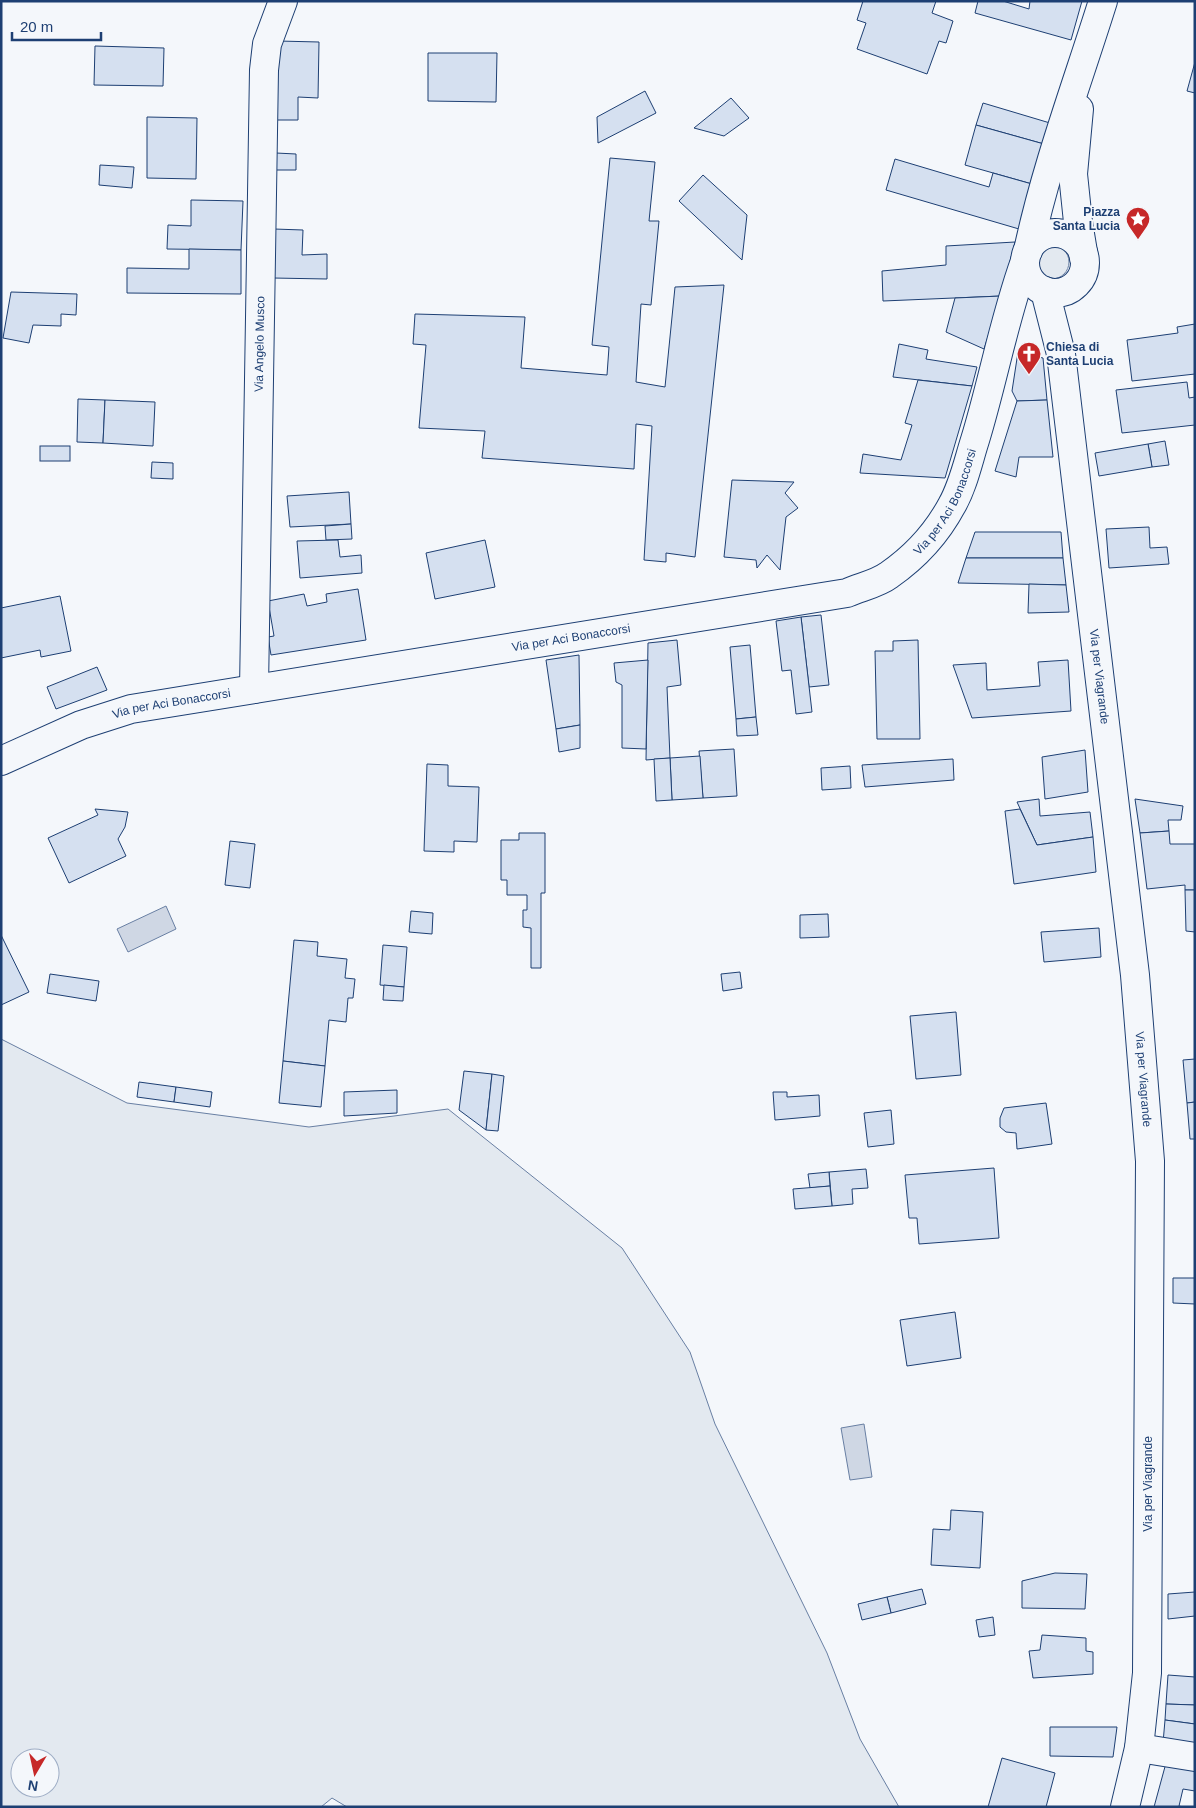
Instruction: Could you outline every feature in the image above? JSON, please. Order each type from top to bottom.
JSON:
[{"type":"main road","name":"Via Angelo Musco","points":[[254,689],[264,70],[267,44],[283,1]]},
{"type":"main road","points":[[1061,354],[1065,307],[1072,288],[1082,275],[1084,258],[1073,174],[1083,66],[1103,1]]},
{"type":"main road","name":"Via per Aci Bonaccorsi","points":[[1,761],[80,725],[131,709],[846,593],[887,577],[916,553],[934,534],[953,504],[985,406],[999,346],[1026,256],[1056,143],[1083,66]]},
{"type":"main road","points":[[1072,288],[1064,292],[1042,290],[1028,276],[1026,256],[1033,243],[1040,237],[1058,234],[1067,236],[1075,242],[1081,249],[1084,258]]},
{"type":"main road","points":[[999,346],[1023,318],[1042,290]]},
{"type":"main road","points":[[1042,290],[1061,354]]},
{"type":"main road","name":"Via per Viagrande","points":[[1061,354],[1135,975],[1150,1161],[1147,1673],[1139,1748],[1125,1807]]},
{"type":"main road","points":[[1139,1748],[1195,1756]]},
{"type":"shaded area","points":[[1052,245],[1059,246],[1064,250],[1068,255],[1068,269],[1064,274],[1059,278],[1052,279],[1045,278],[1040,274],[1036,269],[1035,262],[1036,255],[1040,250],[1045,246]]},
{"type":"shaded area","points":[[166,906],[176,929],[128,952],[117,929]]},
{"type":"shaded area","points":[[1,1039],[127,1103],[309,1127],[448,1109],[622,1248],[690,1352],[715,1424],[827,1653],[860,1739],[899,1807],[347,1807],[332,1798],[321,1807],[1,1807]]},
{"type":"shaded area","points":[[864,1424],[872,1477],[850,1480],[841,1428]]},
{"type":"building","points":[[863,1],[936,1],[932,13],[953,21],[946,43],[939,41],[927,74],[857,49],[866,23],[857,20]]},
{"type":"building","points":[[978,1],[1003,1],[1029,9],[1030,1],[1082,1],[1071,40],[975,13]]},
{"type":"building","points":[[278,41],[319,42],[318,98],[298,97],[298,120],[277,120]]},
{"type":"building","points":[[95,46],[164,48],[163,86],[94,85]]},
{"type":"building","points":[[428,53],[497,53],[496,102],[428,101]]},
{"type":"building","points":[[1195,62],[1195,93],[1187,91]]},
{"type":"building","points":[[645,91],[656,113],[598,143],[597,117]]},
{"type":"building","points":[[731,98],[749,118],[724,136],[694,128]]},
{"type":"building","points":[[983,103],[1050,123],[1044,144],[976,125]]},
{"type":"building","points":[[147,117],[197,118],[196,179],[147,178]]},
{"type":"building","points":[[976,125],[1044,144],[1032,184],[965,165]]},
{"type":"building","points":[[276,153],[296,154],[296,170],[276,170]]},
{"type":"building","points":[[610,158],[655,162],[649,221],[659,221],[651,305],[641,304],[636,382],[665,387],[675,287],[724,285],[695,557],[666,553],[666,562],[644,560],[652,426],[636,424],[634,469],[482,458],[485,431],[419,428],[426,345],[413,344],[415,314],[525,317],[521,368],[607,375],[609,347],[592,345]]},
{"type":"building","points":[[895,159],[989,187],[993,173],[1032,184],[1019,229],[886,190]]},
{"type":"building","points":[[100,165],[134,167],[132,188],[99,185]]},
{"type":"building","points":[[703,175],[747,215],[742,260],[679,201]]},
{"type":"building","points":[[191,200],[243,201],[241,250],[167,249],[168,225],[191,226]]},
{"type":"building","points":[[274,229],[303,230],[302,255],[327,254],[327,279],[273,278]]},
{"type":"building","points":[[1015,242],[1001,296],[883,301],[882,271],[946,265],[946,246]]},
{"type":"building","points":[[189,249],[241,250],[241,294],[127,293],[127,268],[189,269]]},
{"type":"building","points":[[11,292],[77,294],[76,315],[61,314],[61,326],[33,325],[29,343],[3,338]]},
{"type":"building","points":[[1001,296],[984,349],[946,332],[955,298]]},
{"type":"building","points":[[1195,324],[1195,374],[1132,381],[1127,340],[1178,333],[1177,327]]},
{"type":"building","points":[[899,344],[928,350],[926,359],[977,367],[972,386],[893,377]]},
{"type":"building","name":"Chiesa di Santa Lucia","points":[[1018,352],[1043,358],[1047,400],[1017,401],[1012,391]]},
{"type":"building","points":[[918,380],[972,386],[945,478],[860,473],[863,454],[901,460],[912,425],[905,423]]},
{"type":"building","points":[[1187,382],[1189,398],[1195,397],[1195,425],[1122,433],[1116,390]]},
{"type":"building","points":[[78,399],[105,400],[103,443],[77,442]]},
{"type":"building","points":[[105,400],[155,402],[153,446],[103,443]]},
{"type":"building","points":[[1047,400],[1053,457],[1019,457],[1016,477],[995,471],[1017,401]]},
{"type":"building","points":[[1165,441],[1169,465],[1152,467],[1148,444]]},
{"type":"building","points":[[1148,444],[1152,467],[1099,476],[1095,453]]},
{"type":"building","points":[[40,446],[70,446],[70,461],[40,461]]},
{"type":"building","points":[[152,462],[173,463],[173,479],[151,478]]},
{"type":"building","points":[[732,480],[794,482],[785,493],[798,508],[786,517],[780,570],[767,555],[757,568],[756,560],[724,557]]},
{"type":"building","points":[[349,492],[351,524],[290,527],[287,496]]},
{"type":"building","points":[[351,524],[352,539],[326,540],[325,526]]},
{"type":"building","points":[[1149,527],[1150,548],[1167,547],[1169,564],[1109,568],[1106,529]]},
{"type":"building","points":[[975,532],[1061,532],[1063,558],[966,558]]},
{"type":"building","points":[[338,540],[340,557],[361,555],[362,573],[300,578],[297,541]]},
{"type":"building","points":[[485,540],[495,587],[435,599],[426,553]]},
{"type":"building","points":[[966,558],[1063,558],[1066,585],[958,583]]},
{"type":"building","points":[[1029,584],[1066,585],[1069,612],[1028,613]]},
{"type":"building","points":[[358,589],[366,640],[271,655],[268,637],[274,636],[268,601],[304,594],[307,606],[327,602],[326,594]]},
{"type":"building","points":[[60,596],[71,651],[41,657],[40,650],[1,658],[1,608]]},
{"type":"building","points":[[821,615],[829,685],[809,687],[801,617]]},
{"type":"building","points":[[801,617],[812,712],[796,714],[791,670],[782,671],[776,621]]},
{"type":"building","points":[[677,640],[681,685],[667,687],[670,758],[646,760],[648,643]]},
{"type":"building","points":[[918,640],[920,739],[877,739],[875,651],[893,651],[893,641]]},
{"type":"building","points":[[750,645],[756,717],[736,719],[730,647]]},
{"type":"building","points":[[579,655],[580,725],[556,729],[546,660]]},
{"type":"building","points":[[648,660],[646,749],[622,748],[622,685],[616,682],[614,663]]},
{"type":"building","points":[[1068,660],[1071,711],[972,718],[953,665],[986,663],[987,690],[1040,686],[1038,662]]},
{"type":"building","points":[[97,667],[107,690],[56,709],[47,687]]},
{"type":"building","points":[[756,717],[758,735],[737,736],[736,719]]},
{"type":"building","points":[[580,725],[580,748],[559,752],[556,729]]},
{"type":"building","points":[[734,749],[737,796],[703,798],[699,751]]},
{"type":"building","points":[[1085,750],[1088,792],[1045,799],[1042,757]]},
{"type":"building","points":[[700,756],[703,798],[672,800],[670,758]]},
{"type":"building","points":[[670,758],[672,800],[656,801],[654,759]]},
{"type":"building","points":[[953,759],[954,780],[865,787],[862,765]]},
{"type":"building","points":[[427,764],[448,765],[448,786],[479,787],[477,842],[454,841],[454,852],[424,851]]},
{"type":"building","points":[[850,766],[851,788],[822,790],[821,768]]},
{"type":"building","points":[[1039,799],[1040,816],[1090,812],[1093,837],[1037,845],[1017,802]]},
{"type":"building","points":[[1135,799],[1183,806],[1181,820],[1168,820],[1169,831],[1140,833]]},
{"type":"building","points":[[95,809],[128,812],[125,827],[118,839],[126,856],[69,883],[48,838],[98,815]]},
{"type":"building","points":[[1020,809],[1037,845],[1093,837],[1096,872],[1014,884],[1005,811]]},
{"type":"building","points":[[1169,831],[1170,844],[1195,844],[1195,890],[1185,890],[1185,885],[1147,889],[1140,833]]},
{"type":"building","points":[[519,833],[545,833],[545,893],[541,893],[541,968],[531,968],[531,928],[523,927],[523,910],[527,910],[527,895],[507,895],[507,880],[501,880],[501,840],[519,840]]},
{"type":"building","points":[[230,841],[255,844],[250,888],[225,885]]},
{"type":"building","points":[[1185,890],[1195,890],[1195,932],[1186,931]]},
{"type":"building","points":[[411,911],[433,913],[432,934],[409,932]]},
{"type":"building","points":[[828,914],[829,937],[800,938],[800,915]]},
{"type":"building","points":[[1099,928],[1101,957],[1044,962],[1041,932]]},
{"type":"building","points":[[1,935],[29,992],[1,1005]]},
{"type":"building","points":[[294,940],[318,942],[317,956],[347,959],[345,978],[355,979],[353,998],[348,998],[346,1022],[329,1020],[325,1066],[283,1061]]},
{"type":"building","points":[[383,945],[407,947],[404,987],[380,985]]},
{"type":"building","points":[[740,972],[742,988],[723,991],[721,974]]},
{"type":"building","points":[[50,974],[99,981],[96,1001],[47,993]]},
{"type":"building","points":[[384,985],[404,987],[403,1001],[383,1000]]},
{"type":"building","points":[[956,1012],[961,1075],[916,1079],[910,1016]]},
{"type":"building","points":[[1195,1059],[1195,1102],[1187,1103],[1183,1060]]},
{"type":"building","points":[[283,1061],[325,1066],[321,1107],[279,1103]]},
{"type":"building","points":[[464,1071],[492,1074],[486,1130],[459,1110]]},
{"type":"building","points":[[492,1074],[504,1076],[498,1131],[486,1130]]},
{"type":"building","points":[[139,1082],[176,1087],[174,1102],[137,1097]]},
{"type":"building","points":[[176,1087],[212,1092],[210,1107],[174,1102]]},
{"type":"building","points":[[397,1090],[397,1113],[344,1116],[344,1092]]},
{"type":"building","points":[[773,1092],[787,1092],[787,1097],[819,1095],[820,1116],[775,1120]]},
{"type":"building","points":[[1195,1102],[1195,1139],[1190,1139],[1187,1103]]},
{"type":"building","points":[[1046,1103],[1052,1144],[1017,1149],[1016,1133],[1006,1132],[1000,1127],[1000,1118],[1004,1108]]},
{"type":"building","points":[[891,1110],[894,1144],[868,1147],[864,1113]]},
{"type":"building","points":[[994,1168],[999,1238],[919,1244],[917,1218],[909,1218],[905,1175]]},
{"type":"building","points":[[866,1169],[868,1188],[852,1189],[853,1204],[832,1206],[829,1172]]},
{"type":"building","points":[[829,1172],[830,1186],[810,1188],[808,1174]]},
{"type":"building","points":[[830,1186],[832,1206],[795,1209],[793,1189]]},
{"type":"building","points":[[1173,1278],[1195,1278],[1195,1304],[1173,1303]]},
{"type":"building","points":[[955,1312],[961,1358],[907,1366],[900,1320]]},
{"type":"building","points":[[951,1510],[983,1512],[980,1568],[931,1565],[933,1529],[950,1530]]},
{"type":"building","points":[[1055,1573],[1087,1574],[1085,1609],[1022,1608],[1022,1581]]},
{"type":"building","points":[[922,1589],[926,1604],[891,1613],[887,1597]]},
{"type":"building","points":[[1195,1592],[1195,1616],[1168,1619],[1168,1594]]},
{"type":"building","points":[[887,1597],[891,1613],[862,1620],[858,1604]]},
{"type":"building","points":[[993,1617],[995,1635],[979,1637],[976,1620]]},
{"type":"building","points":[[1042,1635],[1086,1638],[1086,1651],[1093,1652],[1093,1674],[1033,1678],[1029,1651],[1040,1650]]},
{"type":"building","points":[[1168,1675],[1195,1677],[1195,1705],[1166,1704]]},
{"type":"building","points":[[1166,1704],[1195,1705],[1195,1724],[1165,1720]]},
{"type":"building","points":[[1165,1720],[1195,1724],[1195,1746],[1163,1743]]},
{"type":"building","points":[[1050,1727],[1117,1727],[1113,1757],[1050,1756]]},
{"type":"building","points":[[1002,1758],[1055,1773],[1046,1807],[988,1807]]},
{"type":"building","points":[[1166,1763],[1195,1767],[1195,1791],[1183,1789],[1179,1806],[1183,1807],[1154,1807]]},
{"type":"place","name":"Piazza Santa Lucia","points":[[1138,240]]},
{"type":"place","name":"Chiesa di Santa Lucia","points":[[1029,375]]}]
